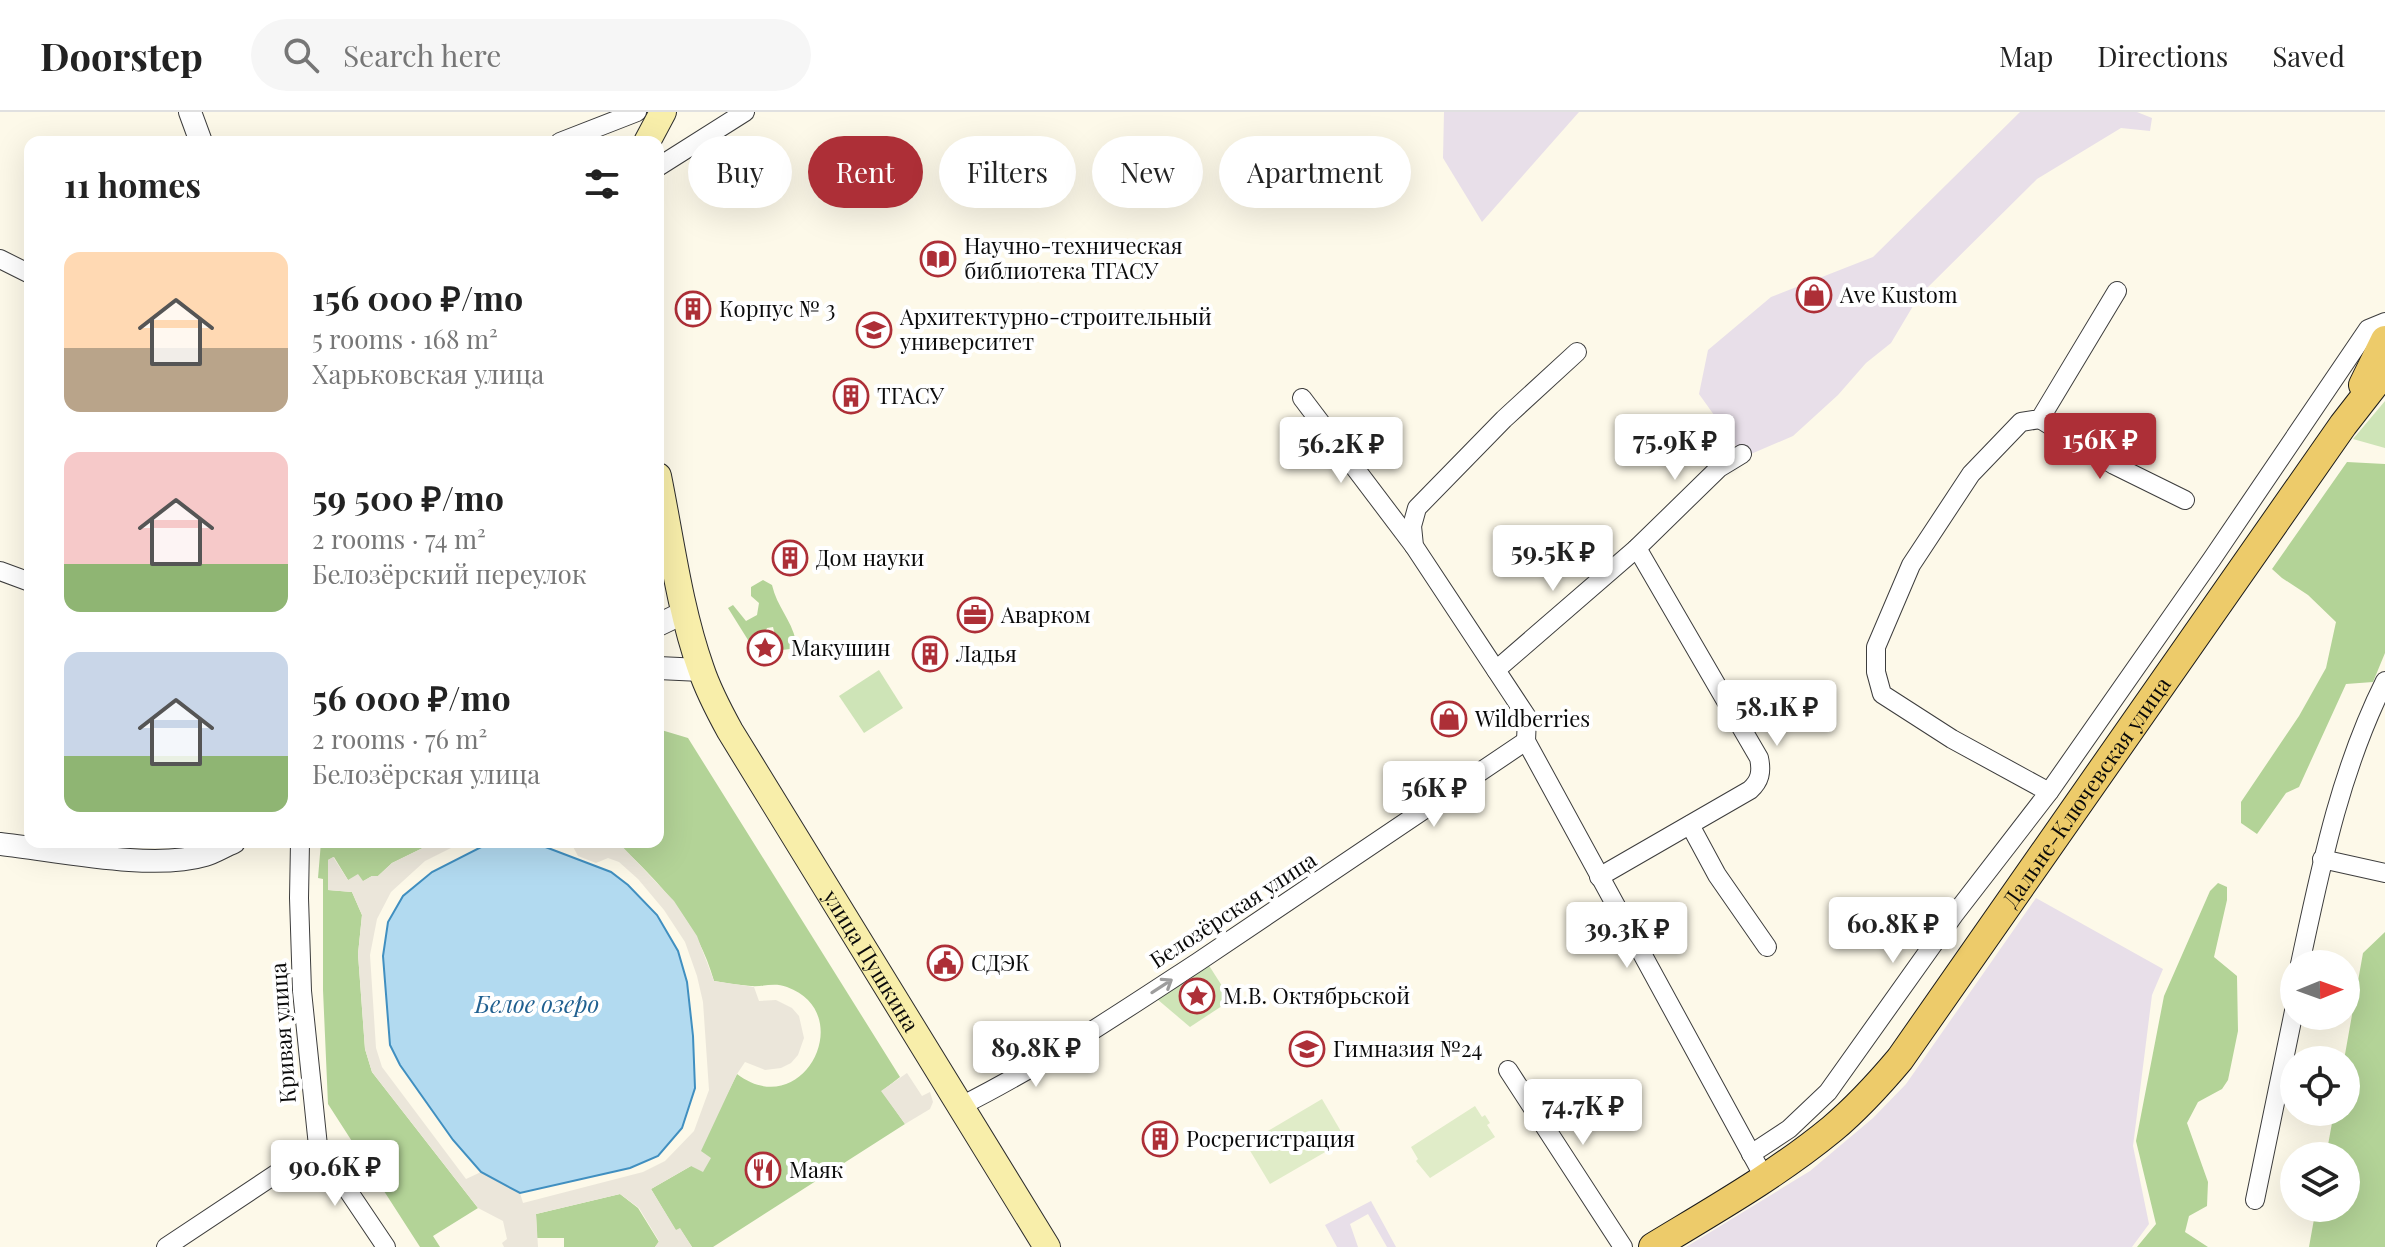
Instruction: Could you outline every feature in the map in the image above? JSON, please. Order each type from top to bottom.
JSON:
[{"type":"main road","points":[[650,136],[663,112]]},
{"type":"main road","name":"Дальне-Ключевская улица","points":[[2343,425],[2385,340]]},
{"type":"main road","name":"Дальне-Ключевская улица","points":[[1653,1247],[1765,1179],[1833,1128],[1870,1094],[1900,1059],[2343,425],[2385,371]]},
{"type":"main road","points":[[2343,425],[2385,389]]},
{"type":"main road","name":"улица Пушкина","points":[[664,506],[685,612],[701,670],[730,731],[1047,1247]]},
{"type":"street","points":[[190,112],[199,136]]},
{"type":"street","points":[[588,136],[637,112]]},
{"type":"street","points":[[664,163],[725,117],[745,112]]},
{"type":"street","points":[[0,259],[24,271]]},
{"type":"street","points":[[2040,419],[2117,291]]},
{"type":"street","points":[[1751,1154],[1789,1129],[1828,1092],[1954,915],[2049,792],[2368,329],[2385,322]]},
{"type":"street","points":[[1414,546],[1412,526],[1417,508],[1504,419],[1577,352]]},
{"type":"street","points":[[1302,398],[1414,546],[1527,717],[1526,741],[1765,1179]]},
{"type":"street","points":[[2049,792],[1952,739],[1882,694],[1878,683],[1876,647],[1911,565],[1971,474],[2021,422],[2040,419],[2114,465],[2185,500]]},
{"type":"street","points":[[1496,670],[1637,548],[1719,468],[1742,454]]},
{"type":"street","points":[[1599,877],[1750,790],[1760,778],[1762,768],[1637,548]]},
{"type":"street","points":[[0,571],[24,580]]},
{"type":"street","points":[[664,622],[685,612]]},
{"type":"street","points":[[664,668],[701,670]]},
{"type":"street","points":[[2303,950],[2328,830],[2366,719],[2385,681]]},
{"type":"street","name":"Белозёрская улица","points":[[959,1107],[1049,1058],[1318,883],[1526,741]]},
{"type":"street","points":[[1690,825],[1717,875],[1767,947]]},
{"type":"street","points":[[0,844],[24,847]]},
{"type":"street","points":[[35,848],[139,860],[174,860],[205,855],[221,848]]},
{"type":"street","name":"Кривая улица","points":[[300,848],[302,991],[318,1146],[386,1247]]},
{"type":"street","points":[[2322,859],[2385,873]]},
{"type":"street","points":[[2255,1200],[2290,1030]]},
{"type":"street","points":[[1508,1070],[1623,1247]]},
{"type":"street","points":[[166,1247],[318,1146]]},
{"type":"shaded area","points":[[1444,112],[1579,112],[1482,222],[1443,158]]},
{"type":"shaded area","points":[[2020,112],[2137,112],[2152,118],[2150,131],[2121,128],[2037,179],[1919,296],[1891,343],[1866,363],[1838,395],[1793,436],[1744,457],[1699,394],[1708,350],[1771,297],[1873,257]]},
{"type":"shaded area","points":[[423,848],[451,848],[425,861],[391,892],[377,919],[370,955],[376,1048],[382,1067],[466,1179],[481,1172],[520,1193],[523,1203],[643,1172],[665,1161],[694,1131],[709,1090],[703,1002],[685,942],[664,910],[619,862],[608,858],[596,863],[578,856],[574,848],[624,848],[674,901],[697,936],[714,981],[754,987],[759,1001],[776,1000],[792,1008],[799,1016],[804,1038],[798,1055],[791,1063],[765,1070],[745,1062],[737,1074],[701,1151],[711,1158],[703,1172],[691,1166],[651,1189],[676,1230],[680,1228],[692,1247],[655,1247],[659,1241],[639,1208],[620,1194],[536,1214],[538,1247],[504,1247],[502,1243],[507,1239],[503,1221],[478,1208],[372,1072],[365,1049],[358,954],[362,915],[352,892],[328,890],[328,860],[333,857],[348,880],[358,874],[363,881],[378,876],[392,863]]},
{"type":"shaded area","points":[[2036,898],[2163,969],[2152,995],[2133,1146],[2149,1224],[2132,1247],[1686,1247],[1810,1171],[1873,1118],[1906,1084]]},
{"type":"shaded area","points":[[907,1073],[922,1096],[930,1092],[933,1102],[930,1109],[905,1124],[881,1091]]},
{"type":"shaded area","points":[[1371,1201],[1396,1247],[1387,1247],[1368,1214],[1350,1224],[1358,1247],[1337,1247],[1325,1225]]},
{"type":"green space","points":[[2385,401],[2385,448],[2353,439]]},
{"type":"green space","points":[[2347,462],[2385,464],[2385,653],[2373,682],[2346,684],[2299,787],[2286,793],[2257,834],[2241,823],[2241,802],[2299,716],[2326,668],[2336,622],[2308,595],[2272,569]]},
{"type":"green space","points":[[763,580],[772,585],[796,641],[790,649],[782,650],[763,665],[760,659],[777,644],[773,627],[767,628],[761,643],[753,648],[728,608],[733,605],[746,621],[757,615],[759,603],[751,596],[751,587]]},
{"type":"green space","points":[[879,670],[903,708],[864,733],[839,696]]},
{"type":"green space","points":[[664,731],[688,738],[900,1077],[882,1091],[905,1124],[713,1247],[692,1247],[680,1229],[676,1231],[651,1189],[691,1166],[737,1074],[761,1086],[783,1085],[801,1075],[814,1059],[820,1039],[819,1019],[808,1000],[787,987],[714,981],[688,923],[648,873],[622,848],[664,848]]},
{"type":"green space","points":[[320,848],[423,848],[392,863],[378,876],[362,882],[348,880],[334,857],[328,860],[328,890],[352,892],[362,915],[358,954],[365,1049],[372,1072],[478,1208],[433,1236],[440,1247],[420,1247],[328,1104],[323,990],[323,879],[318,878]]},
{"type":"green space","points":[[2218,883],[2227,887],[2227,900],[2214,957],[2237,976],[2238,1031],[2228,1080],[2222,1089],[2198,1102],[2187,1123],[2208,1182],[2207,1206],[2189,1216],[2185,1232],[2208,1247],[2137,1247],[2156,1224],[2136,1141],[2164,996],[2210,891]]},
{"type":"green space","points":[[2385,932],[2385,1247],[2309,1247],[2313,1222],[2360,1222],[2360,1142],[2329,1142],[2331,1126],[2360,1126],[2360,1046],[2346,1046],[2349,1030],[2360,1030],[2363,953]]},
{"type":"green space","points":[[1208,964],[1231,1000],[1190,1027],[1157,999]]},
{"type":"green space","points":[[1322,1099],[1346,1140],[1270,1184],[1246,1144]]},
{"type":"green space","points":[[1475,1106],[1482,1117],[1485,1115],[1495,1137],[1430,1178],[1416,1161],[1418,1159],[1411,1147]]},
{"type":"green space","points":[[620,1194],[638,1208],[659,1242],[655,1247],[564,1247],[564,1238],[537,1238],[536,1214]]},
{"type":"water","name":"Белое озеро","points":[[479,848],[548,848],[611,872],[657,915],[678,951],[687,982],[695,1088],[682,1128],[658,1156],[630,1168],[520,1193],[481,1172],[453,1140],[400,1065],[390,1045],[383,956],[388,922],[403,896],[432,872]]},
{"type":"place","name":"Научно-техническая библиотека ТГАСУ","points":[[938,259]]},
{"type":"place","name":"Ave Kustom","points":[[1814,295]]},
{"type":"place","name":"Корпус № 3","points":[[693,309]]},
{"type":"place","name":"Архитектурно-строительный университет","points":[[874,330]]},
{"type":"place","name":"ТГАСУ","points":[[851,396]]},
{"type":"place","name":"Дом науки","points":[[790,558]]},
{"type":"place","name":"Аварком","points":[[975,615]]},
{"type":"place","name":"Макушин","points":[[765,648]]},
{"type":"place","name":"Ладья","points":[[930,654]]},
{"type":"place","name":"Wildberries","points":[[1449,719]]},
{"type":"place","name":"СДЭК","points":[[945,963]]},
{"type":"place","name":"М.В. Октябрьской","points":[[1197,996]]},
{"type":"place","name":"Гимназия №24","points":[[1307,1049]]},
{"type":"place","name":"Росрегистрация","points":[[1160,1139]]},
{"type":"place","name":"Маяк","points":[[763,1170]]}]
